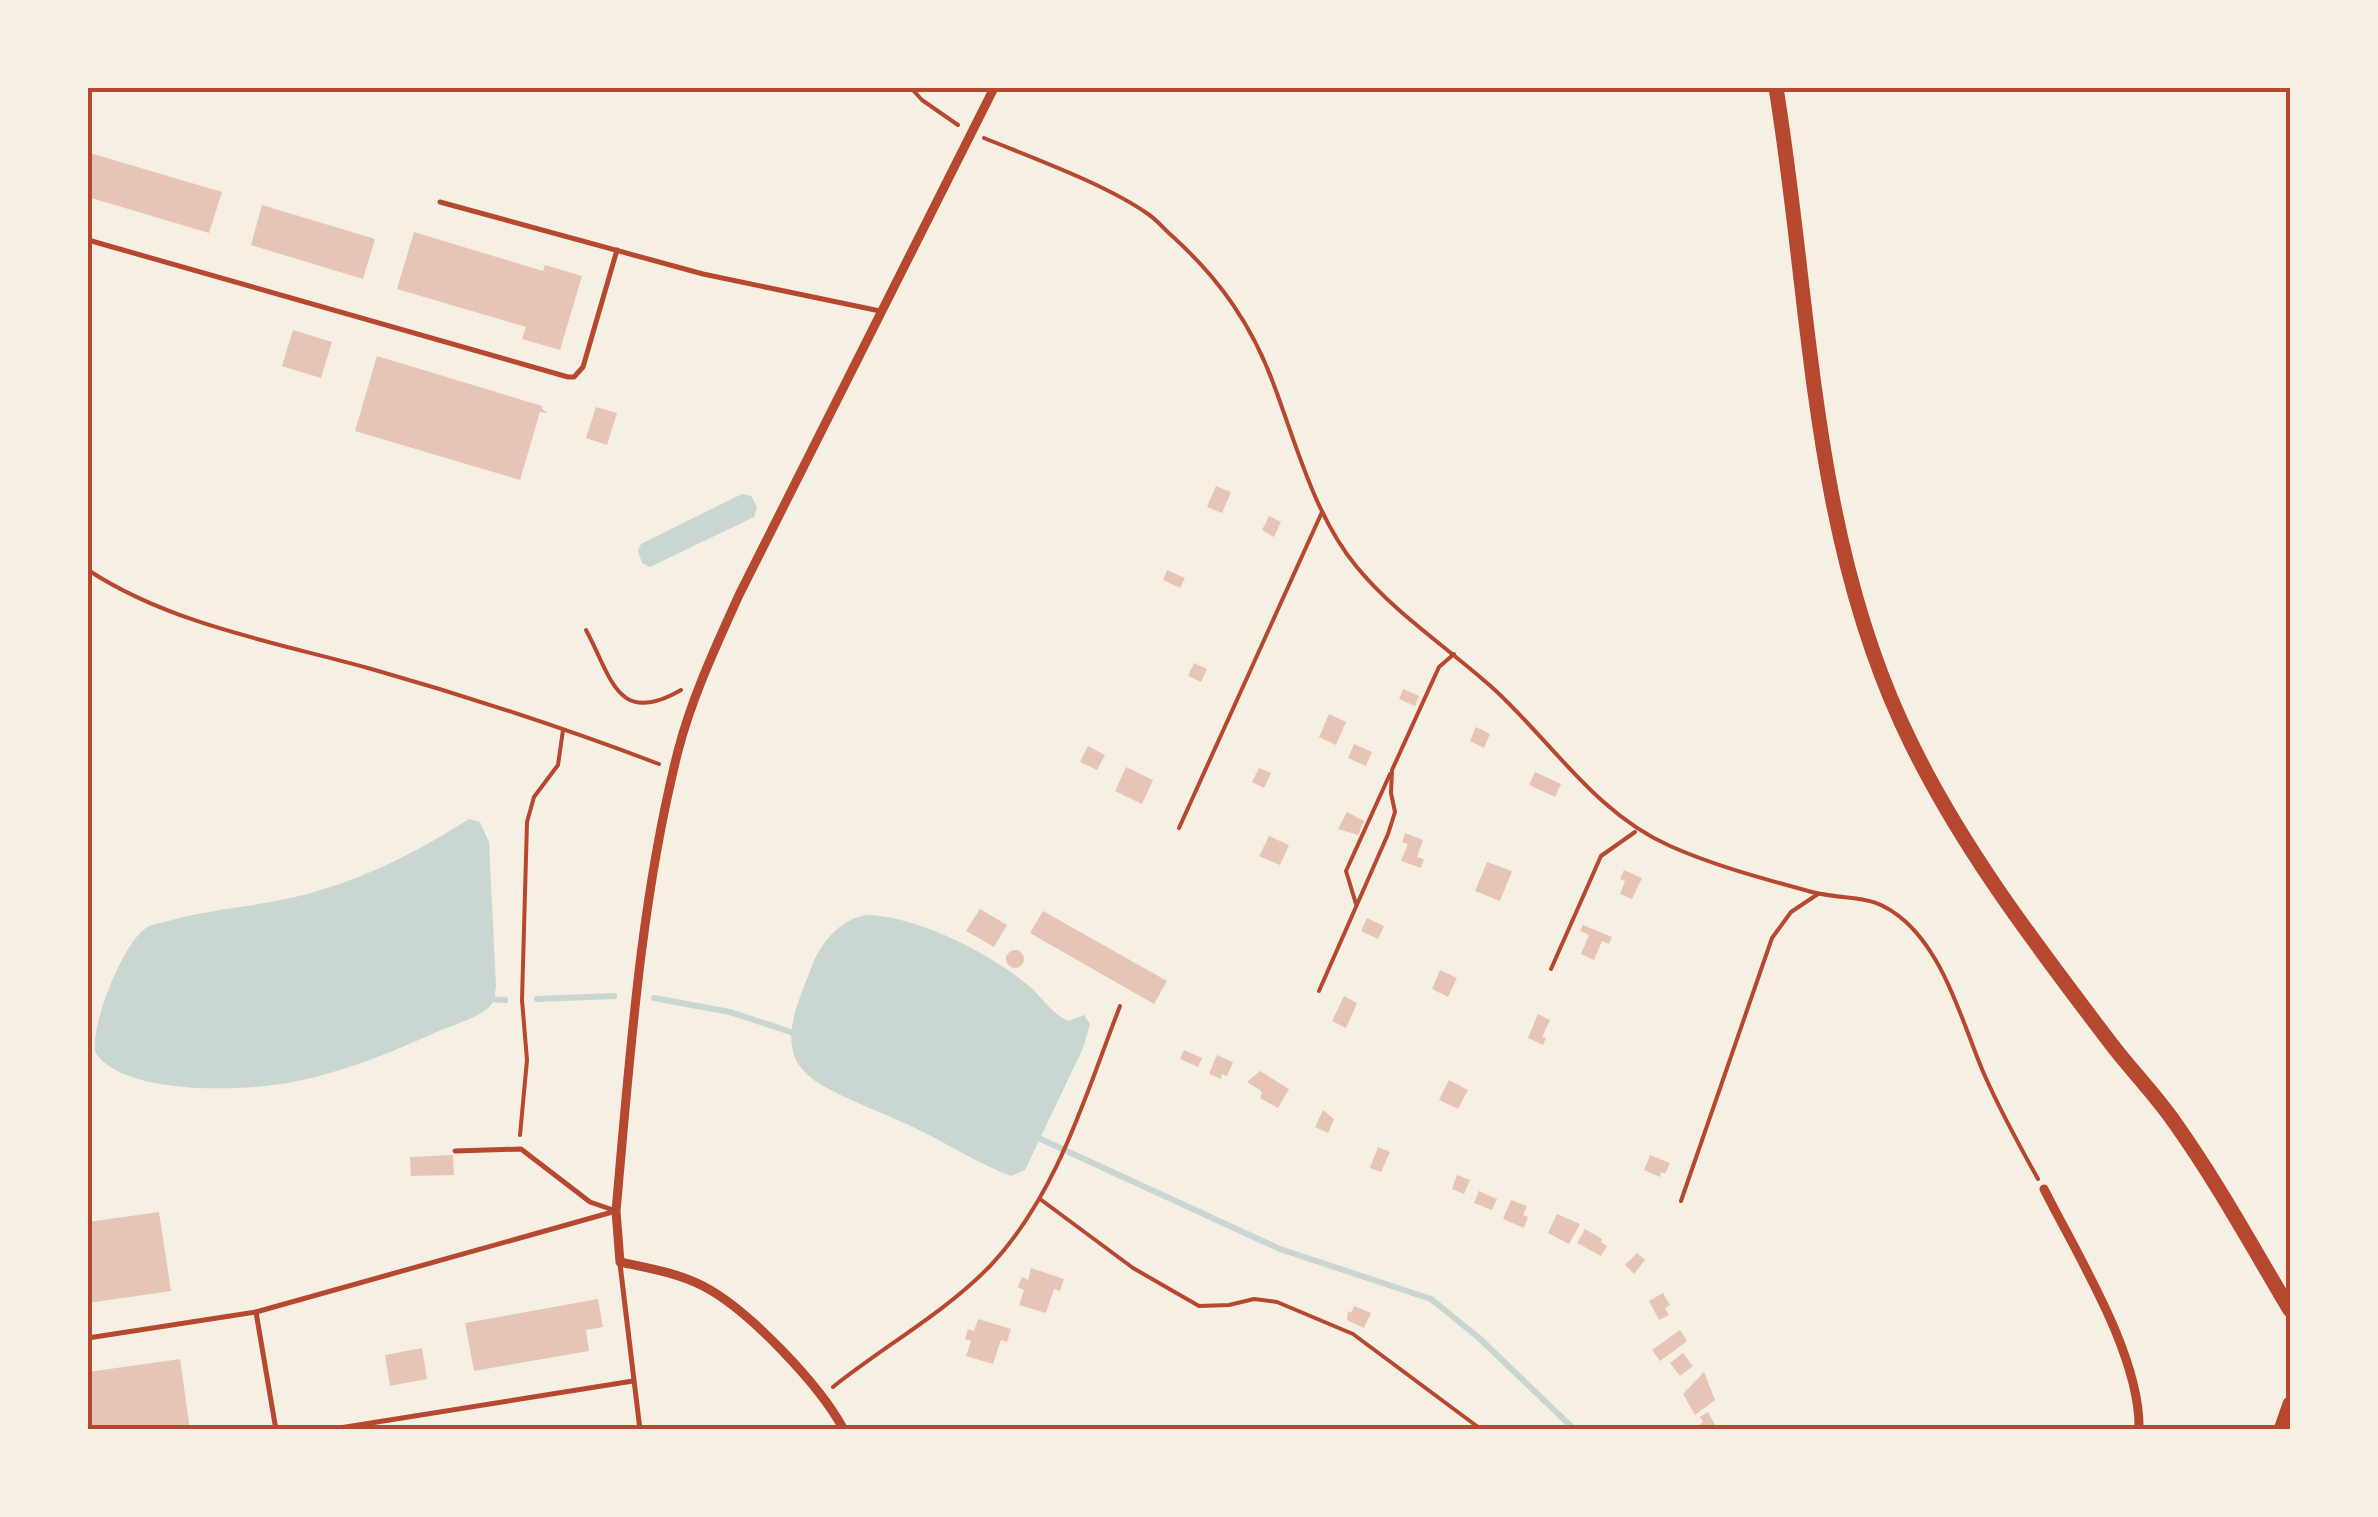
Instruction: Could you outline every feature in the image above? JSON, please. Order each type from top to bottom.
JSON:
[{"type":"main road","points":[[1776,88],[1826,471],[1851,586],[1901,722],[1934,789],[1997,888],[2175,1123],[2290,1310]]},
{"type":"main road","points":[[2281,1430],[2290,1404]]},
{"type":"street","points":[[844,1430],[800,1368],[704,1286],[620,1262],[616,1211],[647,901],[677,753],[702,677],[739,595],[994,88]]},
{"type":"street","points":[[2044,1190],[2117,1336],[2132,1374],[2140,1430]]},
{"type":"lane","points":[[440,202],[703,274],[883,312]]},
{"type":"lane","points":[[88,240],[568,377],[574,377],[583,366],[617,250]]},
{"type":"lane","points":[[455,1151],[518,1149],[590,1202],[616,1211]]},
{"type":"lane","points":[[88,1338],[256,1312],[616,1211]]},
{"type":"lane","points":[[620,1262],[640,1430]]},
{"type":"lane","points":[[256,1312],[276,1430]]},
{"type":"lane","points":[[327,1430],[633,1382]]},
{"type":"path","points":[[911,88],[922,100],[970,132],[1150,215],[1216,278],[1244,318],[1322,512],[1355,565],[1392,603],[1500,694],[1593,793],[1637,830],[1736,870],[1818,894],[1858,897],[1887,905],[1911,927],[1935,960],[1987,1080],[2044,1190]]},
{"type":"path","points":[[1179,828],[1322,512]]},
{"type":"path","points":[[88,570],[116,589],[198,621],[476,700],[675,770]]},
{"type":"path","points":[[586,630],[622,698],[635,704],[654,704],[702,677]]},
{"type":"path","points":[[1356,904],[1346,871],[1439,667],[1454,654]]},
{"type":"path","points":[[518,1149],[527,1060],[522,1000],[527,822],[534,797],[558,765],[563,730]]},
{"type":"path","points":[[1318,991],[1388,834],[1395,812],[1390,793],[1392,770]]},
{"type":"path","points":[[1550,969],[1601,856],[1637,830]]},
{"type":"path","points":[[1681,1201],[1772,938],[1791,912],[1818,894]]},
{"type":"path","points":[[822,1396],[989,1267],[1028,1221],[1120,1006]]},
{"type":"path","points":[[1040,1199],[1134,1268],[1200,1306],[1254,1299],[1276,1302],[1353,1334],[1482,1430]]},
{"type":"shaded area","points":[[742,494],[751,496],[757,507],[754,517],[650,567],[642,563],[638,551],[641,544]]},
{"type":"shaded area","points":[[469,819],[480,822],[489,842],[496,987],[493,1002],[483,1012],[349,1067],[272,1085],[217,1088],[158,1084],[110,1067],[95,1052],[98,1023],[118,967],[148,927],[295,897],[342,883],[406,855]]},
{"type":"shaded area","points":[[866,915],[907,922],[974,949],[1029,986],[1063,1018],[1069,1021],[1084,1015],[1090,1024],[1083,1048],[1025,1170],[1011,1176],[988,1166],[829,1089],[797,1063],[792,1049],[792,1027],[814,961],[838,928]]},
{"type":"building","points":[[90,153],[222,192],[209,233],[88,197]]},
{"type":"building","points":[[262,205],[375,239],[363,279],[251,245]]},
{"type":"building","points":[[414,232],[543,271],[545,265],[582,276],[560,350],[522,339],[526,327],[397,289]]},
{"type":"building","points":[[293,330],[332,342],[321,378],[282,366]]},
{"type":"building","points":[[377,356],[542,406],[548,413],[540,412],[520,480],[355,431]]},
{"type":"building","points":[[596,407],[617,413],[607,445],[586,438]]},
{"type":"building","points":[[1216,486],[1231,492],[1222,513],[1207,507]]},
{"type":"building","points":[[1269,516],[1281,522],[1274,537],[1262,530]]},
{"type":"building","points":[[1167,570],[1185,578],[1180,588],[1163,580]]},
{"type":"building","points":[[1194,663],[1207,669],[1201,682],[1188,676]]},
{"type":"building","points":[[1403,689],[1419,696],[1415,706],[1399,699]]},
{"type":"building","points":[[1329,714],[1346,722],[1336,745],[1319,737]]},
{"type":"building","points":[[1476,727],[1490,734],[1484,748],[1470,741]]},
{"type":"building","points":[[1354,744],[1372,752],[1366,766],[1348,758]]},
{"type":"building","points":[[1088,746],[1105,755],[1097,770],[1080,762]]},
{"type":"building","points":[[1126,767],[1153,780],[1142,804],[1115,791]]},
{"type":"building","points":[[1259,768],[1271,773],[1264,788],[1252,782]]},
{"type":"building","points":[[1535,772],[1561,784],[1555,797],[1529,785]]},
{"type":"building","points":[[1347,812],[1364,821],[1358,835],[1338,829]]},
{"type":"building","points":[[1405,833],[1423,840],[1417,857],[1424,859],[1421,868],[1401,861],[1408,844],[1402,842]]},
{"type":"building","points":[[1269,836],[1289,845],[1280,865],[1259,856]]},
{"type":"building","points":[[1487,862],[1512,871],[1500,901],[1475,891]]},
{"type":"building","points":[[1624,870],[1642,878],[1632,899],[1620,894]]},
{"type":"building","points":[[980,909],[1007,925],[994,947],[966,931]]},
{"type":"building","points":[[1043,911],[1167,981],[1154,1004],[1030,933]]},
{"type":"building","points":[[1367,918],[1384,926],[1378,939],[1361,931]]},
{"type":"building","points":[[1583,925],[1612,937],[1609,944],[1602,941],[1594,960],[1581,954],[1589,935],[1580,931]]},
{"type":"building","points":[[1015,950],[1022,952],[1022,966],[1015,968],[1008,966],[1006,959],[1008,952]]},
{"type":"building","points":[[1440,970],[1457,978],[1448,997],[1432,989]]},
{"type":"building","points":[[1344,996],[1357,1003],[1346,1028],[1332,1021]]},
{"type":"building","points":[[1538,1014],[1550,1020],[1542,1037],[1546,1038],[1543,1045],[1528,1038]]},
{"type":"building","points":[[1184,1050],[1202,1058],[1198,1067],[1180,1059]]},
{"type":"building","points":[[1217,1055],[1233,1062],[1227,1076],[1222,1074],[1221,1079],[1209,1074]]},
{"type":"building","points":[[1260,1071],[1289,1089],[1278,1108],[1260,1098],[1260,1090],[1247,1082]]},
{"type":"building","points":[[1449,1080],[1468,1090],[1458,1109],[1439,1100]]},
{"type":"building","points":[[1323,1110],[1334,1119],[1328,1133],[1315,1127]]},
{"type":"building","points":[[1378,1147],[1390,1152],[1381,1172],[1370,1168]]},
{"type":"building","points":[[453,1155],[454,1175],[411,1176],[410,1157]]},
{"type":"building","points":[[1650,1155],[1670,1163],[1665,1174],[1661,1172],[1660,1177],[1644,1170]]},
{"type":"building","points":[[1457,1175],[1470,1180],[1464,1194],[1452,1189]]},
{"type":"building","points":[[1479,1191],[1497,1199],[1492,1210],[1474,1203]]},
{"type":"building","points":[[1511,1200],[1527,1206],[1524,1228],[1503,1219]]},
{"type":"building","points":[[159,1212],[171,1291],[88,1303],[88,1222]]},
{"type":"building","points":[[1557,1214],[1580,1224],[1569,1244],[1548,1233]]},
{"type":"building","points":[[1585,1229],[1607,1246],[1601,1256],[1577,1243]]},
{"type":"building","points":[[1637,1253],[1645,1260],[1634,1274],[1625,1265]]},
{"type":"building","points":[[1031,1268],[1064,1279],[1060,1291],[1054,1289],[1046,1313],[1019,1305],[1024,1290],[1018,1287],[1022,1277],[1028,1280]]},
{"type":"building","points":[[1663,1293],[1670,1305],[1665,1308],[1669,1315],[1659,1320],[1649,1301]]},
{"type":"building","points":[[598,1299],[603,1327],[586,1330],[589,1351],[474,1371],[465,1323]]},
{"type":"building","points":[[1354,1306],[1371,1313],[1364,1328],[1347,1320],[1348,1311],[1351,1313]]},
{"type":"building","points":[[978,1319],[1011,1329],[1007,1342],[1001,1340],[993,1364],[966,1356],[971,1341],[965,1339],[968,1329],[974,1331]]},
{"type":"building","points":[[1680,1330],[1687,1341],[1660,1361],[1652,1350]]},
{"type":"building","points":[[422,1348],[427,1379],[390,1386],[385,1355]]},
{"type":"building","points":[[1683,1353],[1693,1366],[1680,1376],[1670,1363]]},
{"type":"building","points":[[180,1359],[190,1430],[88,1430],[88,1372]]},
{"type":"building","points":[[1704,1372],[1715,1400],[1695,1415],[1683,1394]]},
{"type":"building","points":[[1708,1412],[1718,1430],[1701,1430],[1700,1417]]},
{"type":"waterway","points":[[537,999],[614,996]]},
{"type":"waterway","points":[[654,998],[730,1012],[797,1034]]},
{"type":"waterway","points":[[488,999],[505,1000]]},
{"type":"waterway","points":[[1034,1136],[1280,1249],[1431,1299],[1478,1337],[1575,1430]]}]
